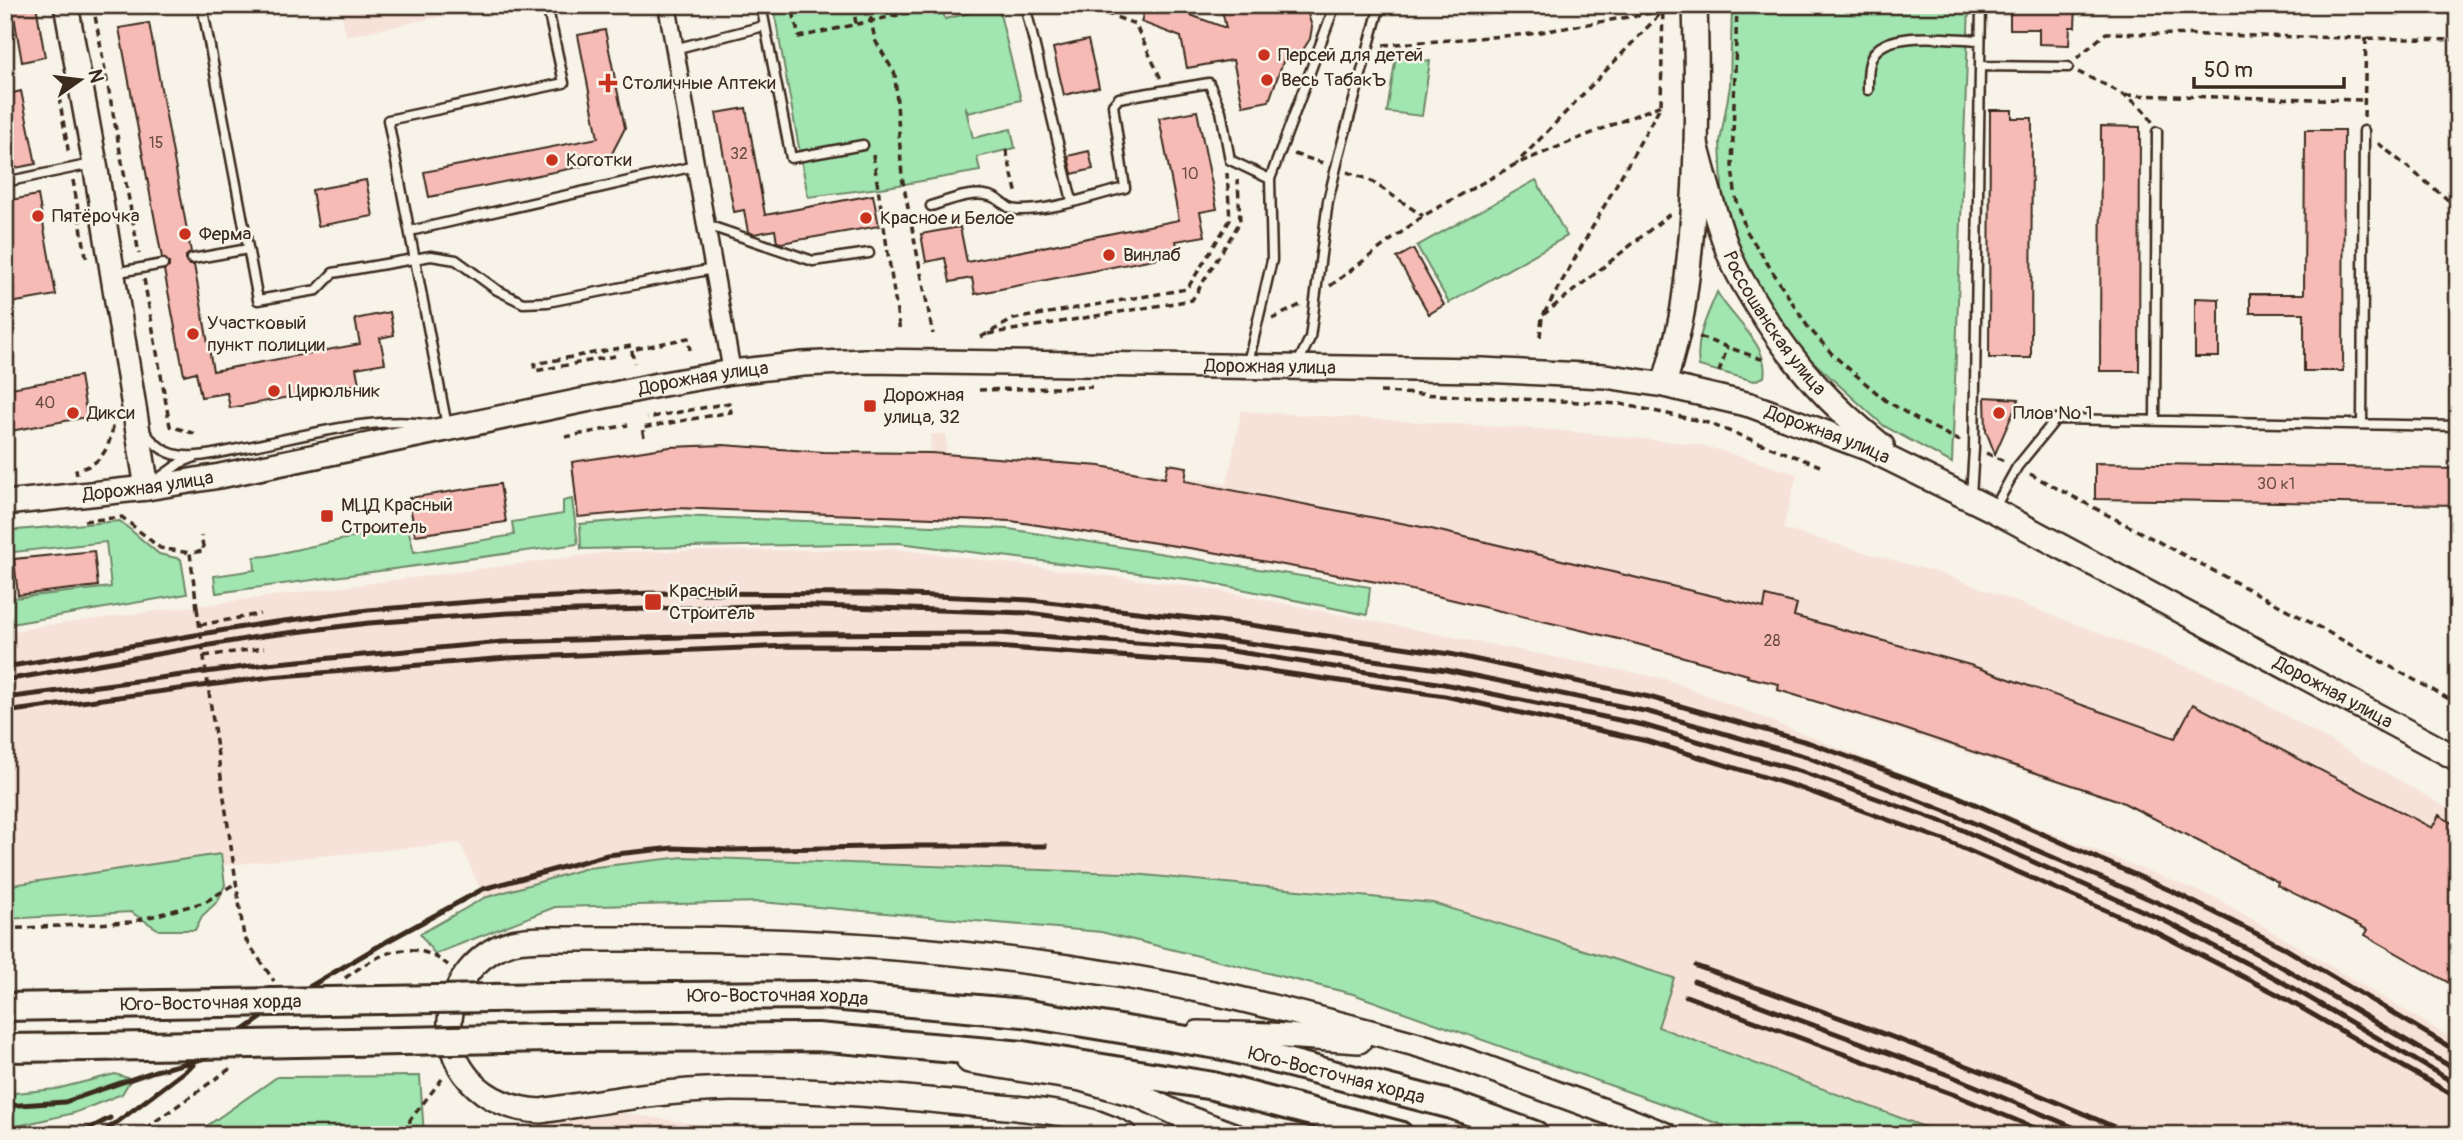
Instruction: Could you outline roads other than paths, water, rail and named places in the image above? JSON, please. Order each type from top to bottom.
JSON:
[{"type":"main road","name":"Юго-Восточная хорда","points":[[5,1007],[821,995],[1023,1013],[1223,1046],[1452,1105],[1535,1135]]},
{"type":"main road","name":"Юго-Восточная хорда","points":[[5,1048],[550,1038],[817,1037],[1023,1055],[1213,1086],[1399,1135]]},
{"type":"street","points":[[66,5],[113,273],[125,418],[147,488]]},
{"type":"street","points":[[667,5],[732,372]]},
{"type":"street","name":"Россошанская улица","points":[[1664,386],[1683,306],[1691,231],[1696,144],[1695,5]]},
{"type":"street","name":"Россошанская улица","points":[[1696,144],[1713,208],[1732,260],[1749,293],[1783,346],[1824,397],[1907,466]]},
{"type":"street","name":"Дорожная улица","points":[[5,503],[147,488],[220,476],[732,372],[803,364],[865,361],[1247,366],[1482,370],[1605,376],[1750,405],[1790,418],[1907,466],[2458,759]]},
{"type":"street","points":[[1125,1135],[1108,1126],[1040,1111],[872,1094],[729,1089],[647,1095],[541,1111],[509,1107],[495,1101],[476,1087],[461,1068],[454,1054],[451,1038],[451,1014],[456,991],[474,965],[493,951],[515,941],[530,939],[681,939],[861,945],[1048,963],[1226,996],[1418,1045],[1665,1135]]},
{"type":"street","points":[[1141,1032],[1270,1035],[1418,1045]]},
{"type":"street","points":[[817,1037],[1081,1079],[1140,1096],[1234,1135]]},
{"type":"street","points":[[1178,1114],[1197,1135]]},
{"type":"lane","points":[[202,5],[258,300],[317,290],[333,273],[431,256],[456,260],[497,290],[523,303],[548,302],[713,269]]},
{"type":"lane","points":[[147,488],[163,474],[198,456],[370,424],[414,421],[447,428],[388,120],[564,83],[547,5]]},
{"type":"lane","points":[[761,5],[791,158],[863,145]]},
{"type":"lane","points":[[1025,5],[1072,201]]},
{"type":"lane","points":[[1247,366],[1272,260],[1270,179],[1335,5]]},
{"type":"lane","points":[[1296,368],[1310,338],[1328,201],[1380,5]]},
{"type":"lane","points":[[1971,498],[1981,5]]},
{"type":"lane","points":[[674,49],[764,26]]},
{"type":"lane","points":[[1868,90],[1868,68],[1876,50],[1891,41],[1912,38],[1980,40]]},
{"type":"lane","points":[[1981,66],[2068,67]]},
{"type":"lane","points":[[932,206],[977,195],[995,198],[1007,208],[1020,210],[1125,188],[1113,105],[1119,98],[1209,83],[1221,111],[1230,160],[1270,179]]},
{"type":"lane","points":[[2361,424],[2364,131]]},
{"type":"lane","points":[[2155,420],[2157,132]]},
{"type":"lane","points":[[5,182],[95,164]]},
{"type":"lane","points":[[410,231],[695,166]]},
{"type":"lane","points":[[706,225],[813,261],[869,253]]},
{"type":"lane","points":[[192,259],[248,249]]},
{"type":"lane","points":[[113,273],[163,264]]},
{"type":"lane","points":[[125,418],[167,452],[198,456]]},
{"type":"lane","points":[[1993,510],[2017,467],[2056,419],[2458,426]]},
{"type":"railway","points":[[5,667],[261,624],[368,610],[508,599],[652,593],[885,594],[1030,600],[1244,624],[1450,654],[1649,697],[1810,743],[1959,797],[2174,892],[2281,946],[2458,1052]]},
{"type":"railway","points":[[5,680],[263,636],[369,623],[508,613],[788,605],[1029,613],[1446,670],[1649,712],[1807,757],[1953,814],[2170,908],[2282,967],[2458,1071]]},
{"type":"railway","points":[[5,698],[267,664],[502,642],[791,634],[999,633],[1219,649],[1444,684],[1643,725],[1802,772],[1949,824],[2163,920],[2277,979],[2458,1085]]},
{"type":"railway","points":[[5,712],[270,677],[507,658],[788,646],[996,647],[1214,663],[1445,696],[1647,741],[1797,787],[1944,840],[2158,933],[2277,994],[2458,1098]]},
{"type":"railway","points":[[5,1106],[65,1102],[155,1071],[202,1059],[287,1000],[483,889],[607,855],[673,848],[732,850],[1045,846]]},
{"type":"railway","points":[[1696,966],[1970,1067],[2132,1135]]},
{"type":"railway","points":[[1694,981],[1951,1076],[2092,1135]]},
{"type":"railway","points":[[1686,996],[1955,1095],[2052,1135]]},
{"type":"railway","points":[[100,1135],[193,1065]]},
{"type":"railway","points":[[77,1135],[110,1118]]},
{"type":"place","name":"Персей для детей","points":[[1264,55]]},
{"type":"place","name":"Весь ТабакЪ","points":[[1267,80]]},
{"type":"place","name":"Столичные Аптеки","points":[[608,83]]},
{"type":"place","name":"Коготки","points":[[552,160]]},
{"type":"place","name":"Пятёрочка","points":[[38,216]]},
{"type":"place","name":"Красное и Белое","points":[[866,218]]},
{"type":"place","name":"Ферма","points":[[185,234]]},
{"type":"place","name":"Винлаб","points":[[1109,255]]},
{"type":"place","name":"Участковый пункт полиции","points":[[193,334]]},
{"type":"place","name":"Цирюльник","points":[[274,391]]},
{"type":"place","name":"Дорожная улица, 32","points":[[870,406]]},
{"type":"place","name":"Дикси","points":[[73,413]]},
{"type":"place","name":"Плов № 1","points":[[1999,413]]},
{"type":"place","name":"МЦД Красный Строитель","points":[[327,516]]},
{"type":"place","name":"Красный Строитель","points":[[653,602]]}]
